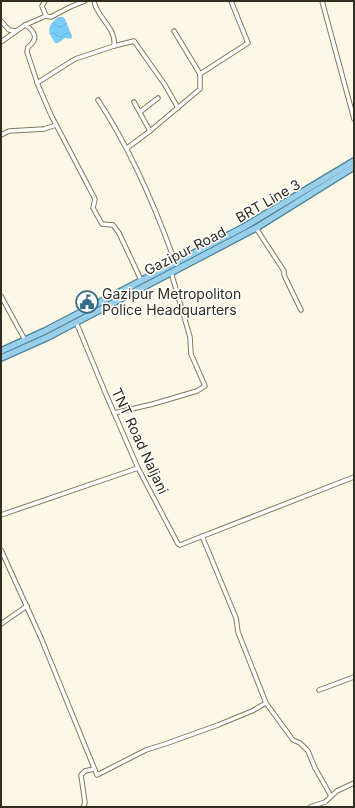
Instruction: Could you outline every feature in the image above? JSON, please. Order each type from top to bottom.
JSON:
[{"type":"main road","name":"Gazipur Road","points":[[1,351],[45,331],[244,227],[354,161]]},
{"type":"main road","name":"BRT Line 3","points":[[1,354],[47,334],[214,246],[288,205],[354,164]]},
{"type":"main road","name":"Gazipur Road","points":[[1,358],[76,322],[256,228],[354,167]]},
{"type":"street","points":[[45,1],[42,6],[46,16]]},
{"type":"street","points":[[1,42],[25,25],[46,16],[51,17],[85,1]]},
{"type":"street","points":[[94,1],[96,9],[111,30],[114,46]]},
{"type":"street","points":[[200,74],[248,43],[231,1]]},
{"type":"street","points":[[322,1],[354,119]]},
{"type":"street","points":[[1,21],[10,30],[16,31]]},
{"type":"street","points":[[25,25],[30,29],[35,38],[34,42],[28,47],[27,52],[37,83],[56,125],[95,199],[93,208],[102,224],[113,225],[119,233],[141,280]]},
{"type":"street","points":[[127,148],[200,90],[200,74],[174,31]]},
{"type":"street","points":[[37,83],[75,59],[134,41],[178,108]]},
{"type":"street","points":[[140,112],[158,98]]},
{"type":"street","points":[[98,100],[115,125],[127,148],[160,220],[175,262]]},
{"type":"street","points":[[134,102],[150,131]]},
{"type":"street","points":[[1,135],[10,131],[44,129],[56,125]]},
{"type":"street","points":[[256,228],[284,271],[284,275],[302,310]]},
{"type":"street","points":[[114,413],[153,404],[197,391],[205,386],[191,354],[190,337],[170,272]]},
{"type":"street","points":[[1,296],[25,340]]},
{"type":"street","name":"TNT Road Naljani","points":[[76,322],[104,392],[138,468],[178,544],[180,545],[202,536]]},
{"type":"street","points":[[1,516],[138,468]]},
{"type":"street","points":[[331,796],[315,768],[308,751],[300,743],[293,740],[266,703],[238,632],[236,618],[202,536],[354,477]]},
{"type":"street","points":[[1,550],[41,638],[97,775],[146,750],[218,725],[252,711],[266,703]]},
{"type":"street","points":[[1,624],[26,606]]},
{"type":"street","points":[[319,690],[354,677]]},
{"type":"street","points":[[83,807],[85,803],[81,775],[85,771],[94,769]]},
{"type":"street","points":[[310,807],[325,802],[337,791],[354,783]]},
{"type":"water","points":[[58,17],[63,17],[65,19],[72,36],[71,39],[65,38],[58,43],[55,43],[49,29]]},
{"type":"place","name":"Gazipur Metropoliton Police Headquarters","points":[[87,302]]}]
